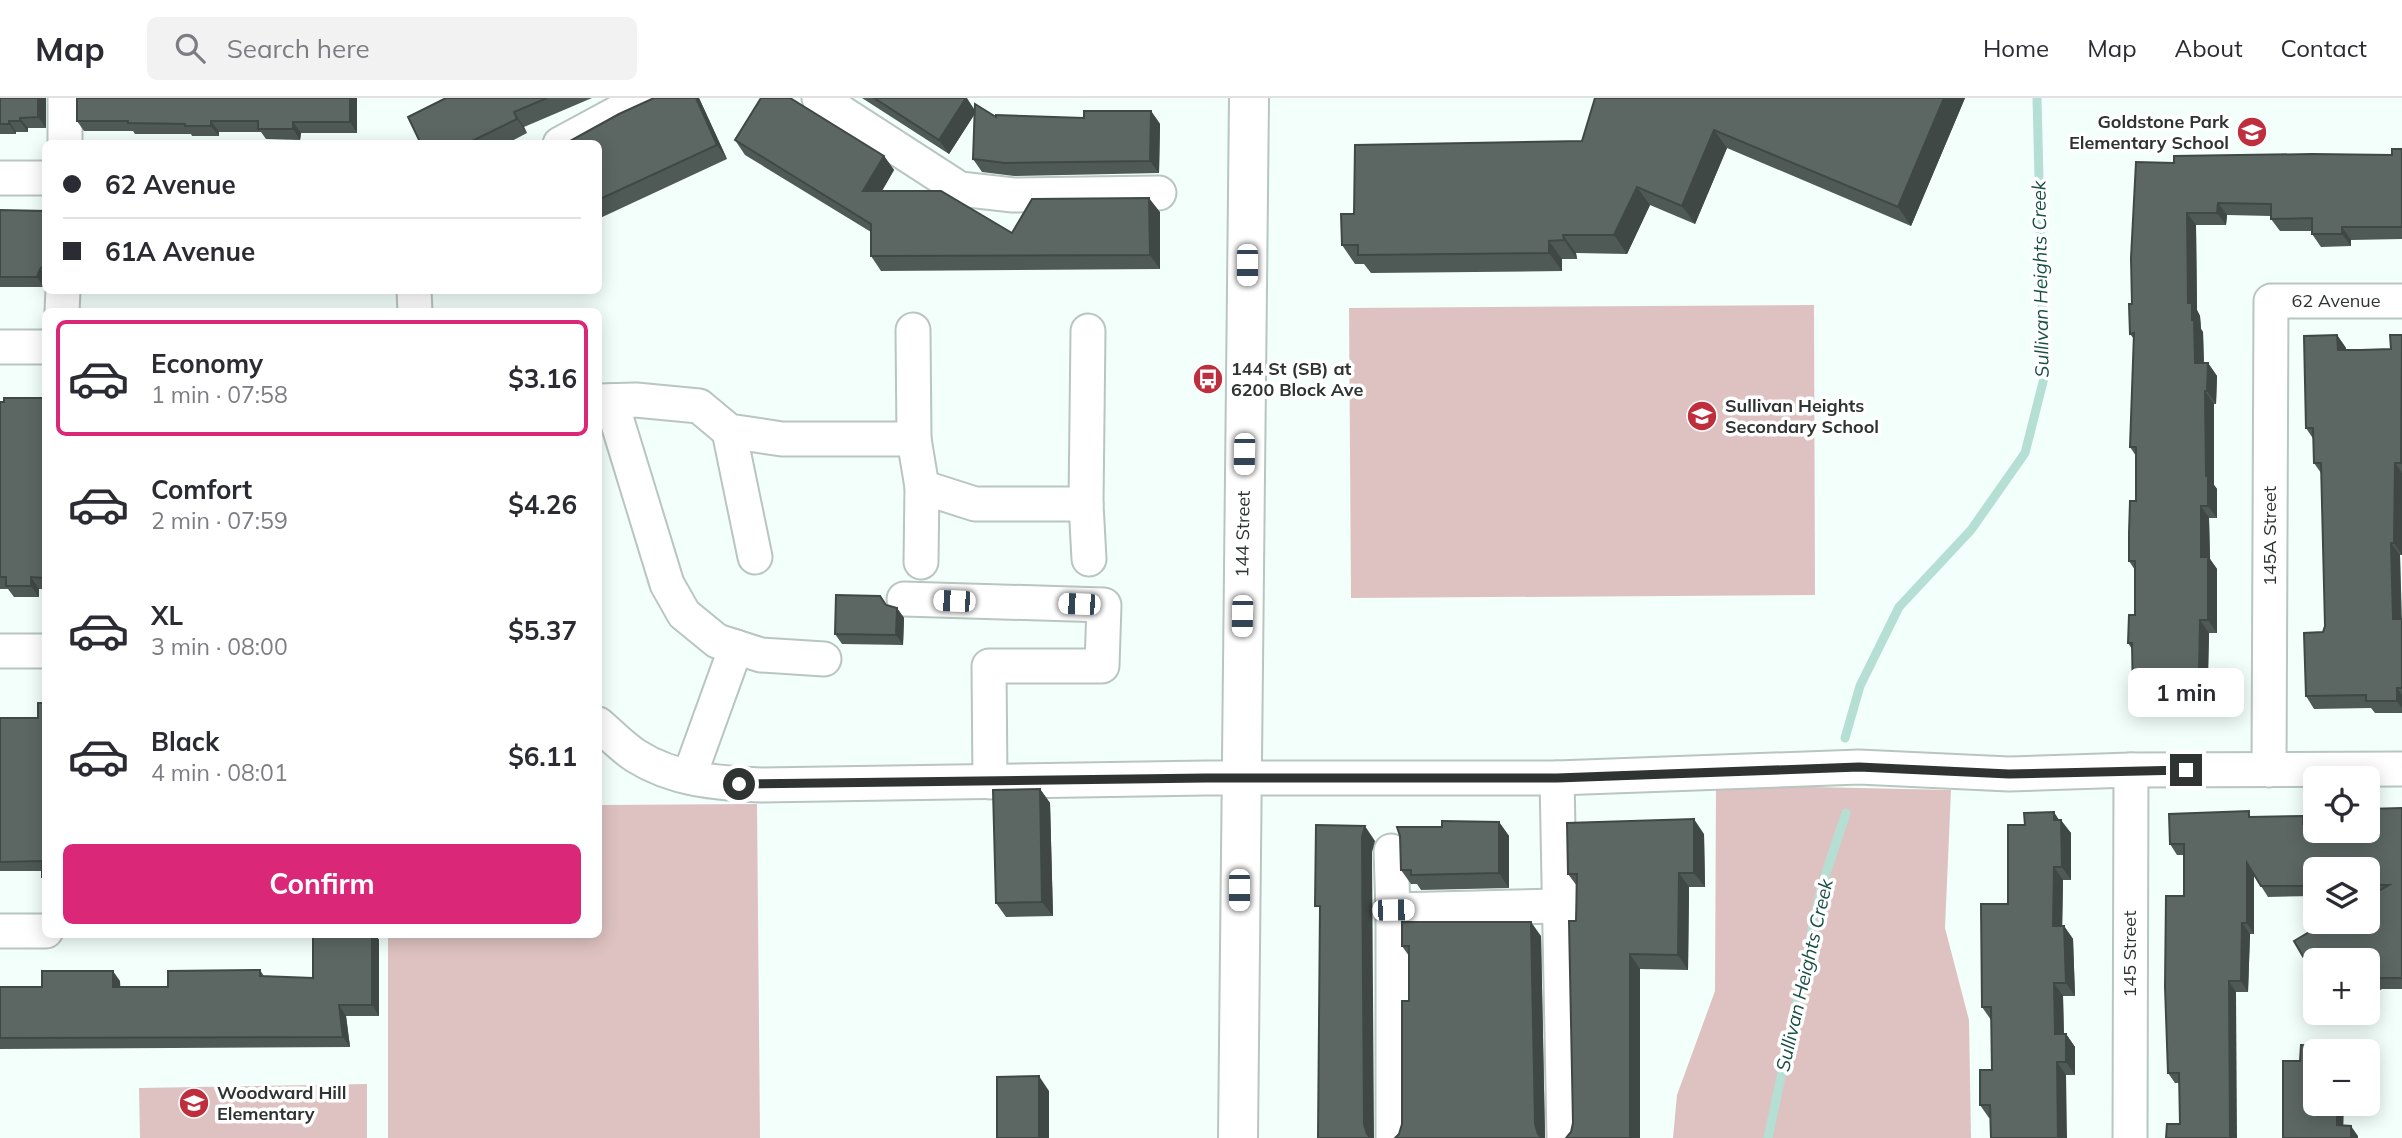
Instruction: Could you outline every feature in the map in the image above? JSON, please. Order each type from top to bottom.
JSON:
[{"type":"main road","name":"144 Street","points":[[1238,1138],[1249,98]]},
{"type":"street","points":[[65,98],[65,140]]},
{"type":"street","points":[[567,140],[645,98]]},
{"type":"street","points":[[819,98],[960,188],[1013,195],[1159,193]]},
{"type":"street","points":[[0,178],[42,178]]},
{"type":"street","name":"62 Avenue","points":[[2271,301],[2402,301]]},
{"type":"street","name":"145A Street","points":[[2269,770],[2271,301]]},
{"type":"street","points":[[913,330],[914,439],[922,487],[921,562]]},
{"type":"street","points":[[1088,331],[1086,504],[1089,559]]},
{"type":"street","points":[[0,347],[42,347]]},
{"type":"street","points":[[824,659],[761,655],[717,641],[684,614],[667,584],[605,401],[636,400],[699,406],[729,431],[782,439],[914,439]]},
{"type":"street","points":[[729,431],[755,557]]},
{"type":"street","points":[[922,487],[975,504],[1086,504]]},
{"type":"street","points":[[904,599],[1104,604],[1102,666],[989,666],[990,782]]},
{"type":"street","points":[[689,777],[736,647]]},
{"type":"street","points":[[0,651],[42,651]]},
{"type":"street","points":[[602,727],[636,756],[676,775],[717,783],[761,785],[1557,778],[1859,767],[2009,774],[2131,770],[2402,769]]},
{"type":"street","name":"145 Street","points":[[2130,1138],[2131,770]]},
{"type":"street","points":[[1557,778],[1564,1138]]},
{"type":"street","points":[[1391,850],[1393,1138]]},
{"type":"street","points":[[1393,910],[1559,906]]},
{"type":"street","points":[[0,931],[42,931]]},
{"type":"shaded area","points":[[1814,305],[1815,595],[1351,598],[1349,308]]},
{"type":"shaded area","points":[[1716,785],[1951,790],[1945,928],[1969,1020],[1971,1138],[1673,1138],[1677,1095],[1715,991]]},
{"type":"shaded area","points":[[757,804],[760,1138],[388,1138],[388,938],[602,938],[602,805]]},
{"type":"shaded area","points":[[367,1084],[367,1138],[140,1138],[139,1088]]},
{"type":"building","points":[[0,98],[38,98],[38,117],[20,118],[20,121],[0,124]]},
{"type":"building","points":[[77,98],[350,98],[350,122],[293,122],[293,129],[258,129],[258,121],[211,121],[211,126],[185,126],[128,121],[77,121]]},
{"type":"building","points":[[446,98],[547,98],[514,112],[517,119],[474,140],[419,140],[408,117]]},
{"type":"building","points":[[654,98],[696,98],[717,145],[602,198],[602,140],[572,140]]},
{"type":"building","points":[[761,98],[790,98],[884,156],[863,191],[941,191],[1012,233],[1032,199],[1149,198],[1150,255],[871,256],[871,224],[735,140]]},
{"type":"building","points":[[874,98],[966,98],[939,140]]},
{"type":"building","points":[[1595,98],[1944,98],[1898,207],[1714,130],[1682,206],[1637,187],[1614,235],[1563,235],[1564,240],[1549,241],[1549,253],[1358,255],[1358,245],[1342,245],[1341,214],[1354,214],[1355,145],[1582,141]]},
{"type":"building","points":[[975,104],[996,117],[1084,118],[1084,111],[1151,111],[1150,161],[1005,163],[973,159]]},
{"type":"building","points":[[2392,149],[2402,149],[2402,227],[2342,227],[2342,234],[2312,234],[2312,218],[2271,219],[2271,204],[2218,203],[2217,213],[2187,213],[2188,303],[2192,303],[2194,320],[2195,363],[2208,363],[2205,391],[2208,506],[2201,506],[2201,557],[2208,557],[2208,620],[2200,620],[2199,673],[2207,673],[2207,700],[2133,701],[2132,643],[2128,643],[2129,615],[2135,615],[2135,561],[2129,561],[2129,533],[2130,501],[2136,501],[2136,447],[2130,447],[2134,333],[2130,334],[2129,304],[2132,304],[2131,258],[2136,162],[2174,163],[2174,156],[2392,155]]},
{"type":"building","points":[[0,210],[42,211],[42,267],[37,277],[0,277]]},
{"type":"building","points":[[2337,335],[2338,350],[2361,350],[2391,349],[2390,335],[2402,335],[2401,463],[2395,463],[2394,543],[2391,543],[2393,619],[2402,619],[2402,688],[2397,688],[2397,701],[2366,701],[2366,695],[2306,696],[2304,633],[2323,632],[2325,626],[2321,463],[2314,463],[2313,428],[2306,428],[2304,336]]},
{"type":"building","points":[[4,398],[42,398],[42,578],[31,577],[31,586],[6,586],[6,577],[0,577],[0,402],[4,402]]},
{"type":"building","points":[[836,595],[880,596],[886,605],[897,608],[896,635],[835,634]]},
{"type":"building","points":[[38,703],[42,703],[42,861],[0,862],[0,718],[38,718]]},
{"type":"building","points":[[1040,789],[1042,902],[996,903],[993,790]]},
{"type":"building","points":[[2402,808],[2402,978],[2380,978],[2380,948],[2303,948],[2303,956],[2294,941],[2306,934],[2380,934],[2380,890],[2389,885],[2380,885],[2380,857],[2303,857],[2303,886],[2261,886],[2247,863],[2247,923],[2242,923],[2241,981],[2229,981],[2230,1138],[2166,1138],[2167,1124],[2180,1124],[2179,1073],[2168,1073],[2166,896],[2184,896],[2184,844],[2170,844],[2169,814],[2249,811],[2249,817],[2303,816],[2303,843],[2380,843],[2380,809]]},
{"type":"building","points":[[2054,812],[2054,820],[2061,820],[2062,867],[2054,867],[2053,926],[2064,926],[2066,983],[2054,983],[2055,1034],[2066,1034],[2066,1062],[2057,1062],[2058,1138],[1991,1138],[1990,1105],[1980,1105],[1980,1070],[1992,1070],[1991,1007],[1982,1007],[1981,904],[2008,904],[2008,825],[2025,825],[2024,813]]},
{"type":"building","points":[[1694,819],[1694,873],[1679,873],[1678,955],[1630,954],[1630,1138],[1566,1138],[1573,1123],[1569,921],[1576,921],[1577,874],[1568,874],[1567,823]]},
{"type":"building","points":[[1442,821],[1499,822],[1499,873],[1411,875],[1411,870],[1401,870],[1400,836],[1397,827],[1442,827]]},
{"type":"building","points":[[1316,825],[1365,826],[1362,837],[1364,1124],[1371,1138],[1318,1138],[1320,906],[1315,906]]},
{"type":"building","points":[[1402,922],[1531,922],[1535,1124],[1542,1138],[1395,1138],[1402,1124],[1402,1001],[1409,1001],[1409,946],[1402,946]]},
{"type":"building","points":[[313,938],[372,938],[372,1005],[339,1005],[343,1037],[0,1038],[0,987],[42,987],[42,971],[113,971],[113,987],[168,987],[168,971],[260,970],[260,976],[313,978]]},
{"type":"building","points":[[2303,1045],[2303,1116],[2337,1116],[2337,1125],[2351,1126],[2351,1138],[2283,1138],[2283,1061],[2300,1061]]},
{"type":"building","points":[[1039,1076],[1039,1138],[997,1138],[997,1077]]},
{"type":"waterway","name":"Sullivan Heights Creek","points":[[1845,738],[1860,686],[1899,607],[1971,530],[2025,453],[2044,378],[2037,98]]},
{"type":"waterway","name":"Sullivan Heights Creek","points":[[1768,1138],[1821,888],[1846,813]]},
{"type":"place","name":"Goldstone Park Elementary School","points":[[2252,132]]},
{"type":"place","name":"144 St (SB) at 6200 Block Ave","points":[[1208,379]]},
{"type":"place","name":"Sullivan Heights Secondary School","points":[[1702,416]]},
{"type":"place","name":"Woodward Hill Elementary","points":[[194,1103]]},
{"type":"route","points":[[739,784],[1206,778],[1557,778],[1859,767],[2009,774],[2186,770]]}]
